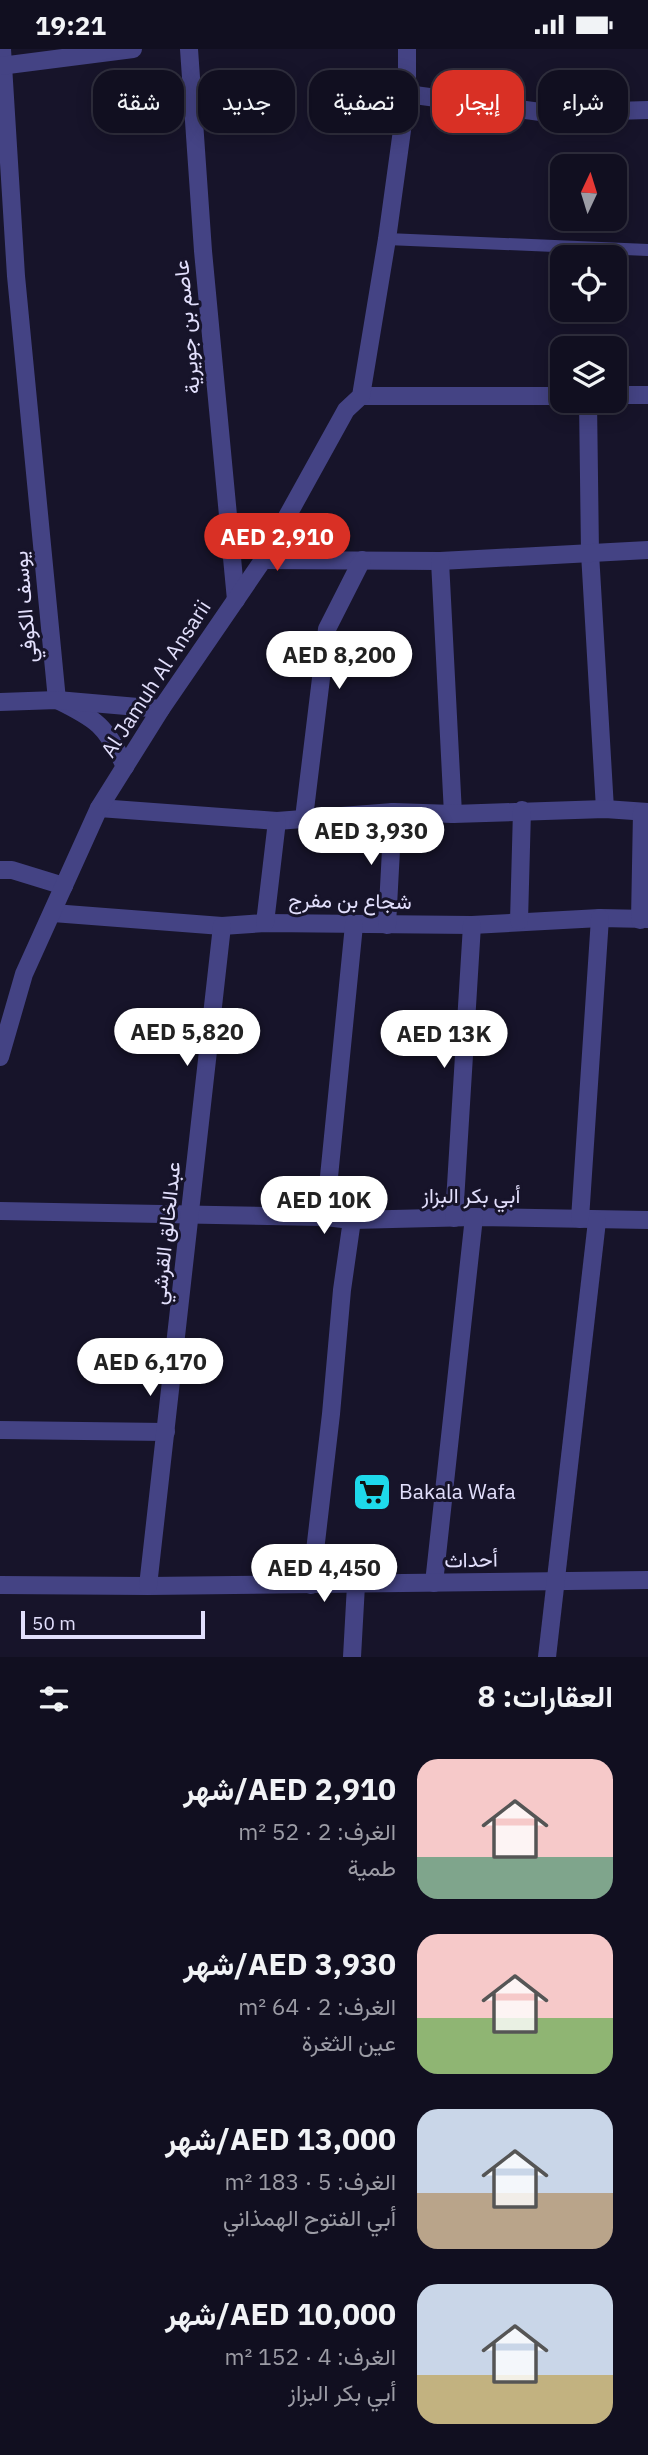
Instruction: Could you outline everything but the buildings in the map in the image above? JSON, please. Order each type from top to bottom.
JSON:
[{"type":"street","points":[[2,60],[132,49]]},
{"type":"street","name":"عاصم بن جويرية","points":[[189,49],[203,251],[236,600]]},
{"type":"street","points":[[407,49],[407,70]]},
{"type":"street","name":"يوسف الكوفي","points":[[2,60],[8,277],[57,700]]},
{"type":"street","points":[[418,95],[548,113],[648,110]]},
{"type":"street","points":[[402,133],[361,396],[550,395]]},
{"type":"street","points":[[627,395],[648,395]]},
{"type":"street","name":"Al Jamuh Al Ansarii","points":[[0,1057],[4,1026],[24,974],[99,808],[161,709],[263,560],[346,409],[361,396]]},
{"type":"street","points":[[588,413],[590,553],[605,809]]},
{"type":"street","points":[[263,560],[440,561],[648,549]]},
{"type":"street","points":[[304,818],[327,629],[362,560]]},
{"type":"street","points":[[440,561],[453,814]]},
{"type":"street","points":[[0,702],[57,700],[161,709]]},
{"type":"street","points":[[57,700],[104,727],[125,767]]},
{"type":"street","points":[[99,808],[277,821],[393,811],[453,814],[605,809],[645,812],[644,919]]},
{"type":"street","points":[[519,921],[522,810]]},
{"type":"street","points":[[387,925],[393,811]]},
{"type":"street","points":[[265,923],[277,821]]},
{"type":"street","points":[[0,870],[12,870],[64,886]]},
{"type":"street","name":"شجاع بن مفرج","points":[[53,913],[222,926],[265,923],[472,925],[600,918],[644,919]]},
{"type":"street","points":[[547,1657],[589,1220],[600,918]]},
{"type":"street","points":[[325,1217],[354,925]]},
{"type":"street","points":[[454,1218],[472,925]]},
{"type":"street","name":"عبدالخالق القرشي","points":[[148,1586],[222,926]]},
{"type":"street","name":"أبي بكر البزاز","points":[[0,1211],[325,1217],[352,1220],[474,1217],[648,1220]]},
{"type":"street","points":[[434,1583],[474,1217]]},
{"type":"street","points":[[311,1585],[342,1290],[352,1220]]},
{"type":"street","points":[[0,1430],[166,1432]]},
{"type":"street","name":"أحداث","points":[[0,1585],[311,1585],[648,1580]]},
{"type":"street","points":[[352,1657],[356,1584]]},
{"type":"lane","points":[[387,239],[648,250]]},
{"type":"place","name":"Bakala Wafa","points":[[372,1492]]}]
